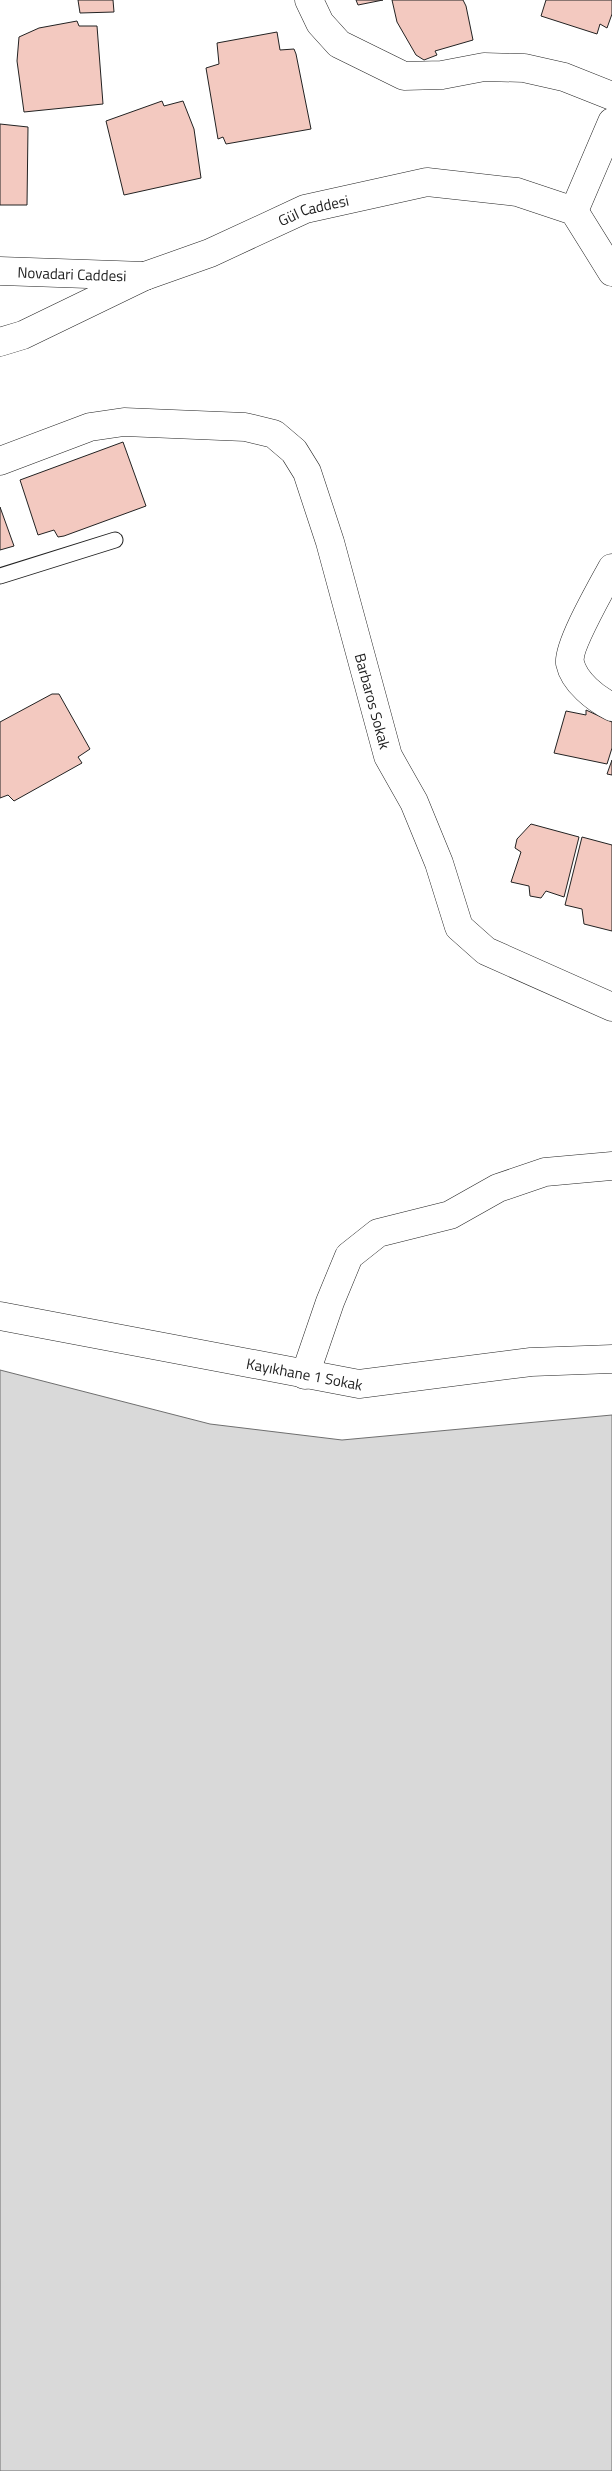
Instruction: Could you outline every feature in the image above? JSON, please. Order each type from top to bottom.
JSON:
[{"type":"street","points":[[309,0],[320,23],[339,44],[404,76],[442,75],[484,67],[524,68],[564,77],[612,96]]},
{"type":"street","points":[[612,122],[574,211],[612,272]]},
{"type":"street","name":"Gül Caddesi","points":[[0,342],[23,335],[145,276],[210,253],[305,209],[427,182],[518,192],[574,211]]},
{"type":"street","name":"Novadari Caddesi","points":[[0,272],[145,276]]},
{"type":"street","name":"Barbaros Sokak","points":[[0,461],[90,427],[124,422],[245,426],[274,434],[294,451],[307,472],[330,542],[388,756],[414,802],[436,854],[459,927],[486,951],[612,1007]]},
{"type":"street","points":[[612,568],[572,647],[570,663],[580,682],[601,702],[612,707]]},
{"type":"street","points":[[305,1375],[330,1302],[349,1256],[378,1233],[450,1215],[498,1188],[545,1172],[612,1166]]},
{"type":"street","name":"Kayıkhane 1 Sokak","points":[[0,1316],[359,1384],[531,1362],[612,1359]]},
{"type":"lane","points":[[0,576],[115,540]]},
{"type":"shaded area","points":[[0,1370],[210,1424],[342,1440],[612,1415],[612,2471],[0,2471]]},
{"type":"building","points":[[78,0],[113,0],[114,12],[80,13]]},
{"type":"building","points":[[356,0],[383,0],[358,5]]},
{"type":"building","points":[[392,0],[463,0],[473,40],[435,51],[437,55],[424,60],[416,55],[397,22]]},
{"type":"building","points":[[546,0],[612,0],[612,14],[607,28],[600,24],[597,34],[541,16]]},
{"type":"building","points":[[77,21],[79,26],[97,26],[103,104],[24,112],[17,61],[19,37],[39,28]]},
{"type":"building","points":[[277,32],[280,50],[294,49],[296,54],[311,129],[226,144],[223,137],[218,139],[206,68],[219,64],[217,43]]},
{"type":"building","points":[[162,101],[164,106],[183,101],[194,129],[201,178],[124,195],[106,121]]},
{"type":"building","points":[[0,124],[28,127],[27,205],[0,205]]},
{"type":"building","points":[[123,442],[146,506],[64,536],[58,537],[54,530],[38,535],[20,480]]},
{"type":"building","points":[[0,507],[14,546],[0,550]]},
{"type":"building","points":[[52,694],[59,694],[90,749],[78,757],[82,763],[14,801],[8,795],[0,798],[0,722]]},
{"type":"building","points":[[586,710],[612,722],[612,748],[607,764],[554,753],[566,711],[586,715]]},
{"type":"building","points":[[612,760],[612,775],[607,774]]},
{"type":"building","points":[[531,824],[579,837],[564,897],[546,891],[541,898],[530,896],[529,886],[511,882],[521,852],[515,848],[517,839]]},
{"type":"building","points":[[582,837],[612,845],[612,931],[584,924],[582,909],[565,905]]}]
